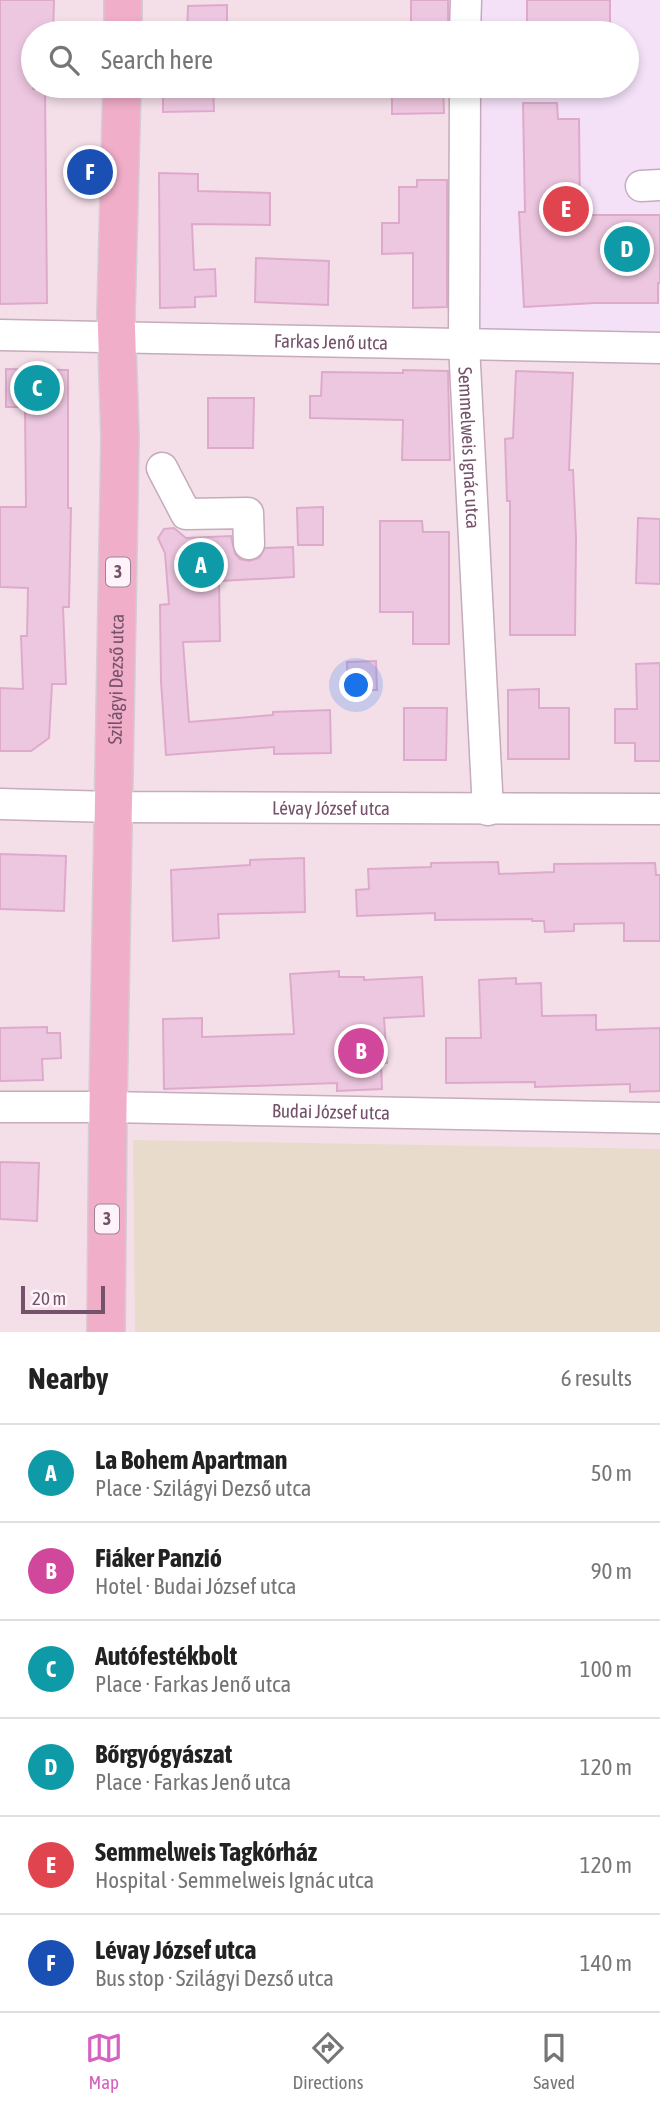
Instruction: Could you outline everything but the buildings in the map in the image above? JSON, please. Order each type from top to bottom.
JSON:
[{"type":"main road","points":[[123,0],[123,21]]},
{"type":"main road","name":"Szilágyi Dezső utca","points":[[108,1107],[120,438],[117,337],[122,98]]},
{"type":"main road","name":"3","points":[[106,1332],[108,1107]]},
{"type":"street","points":[[465,21],[466,0]]},
{"type":"street","name":"Semmelweis Ignác utca","points":[[465,98],[464,345],[488,810]]},
{"type":"street","name":"Farkas Jenő utca","points":[[0,335],[660,348]]},
{"type":"street","points":[[162,468],[180,511],[186,514],[248,513],[249,544]]},
{"type":"street","name":"Lévay József utca","points":[[0,804],[488,810],[660,809]]},
{"type":"street","name":"Budai József utca","points":[[0,1107],[660,1118]]},
{"type":"shaded area","points":[[0,0],[660,0],[660,1332],[0,1332]]},
{"type":"shaded area","points":[[474,0],[660,0],[660,334],[471,333],[473,98],[639,98],[639,21],[474,21]]},
{"type":"shaded area","points":[[133,1140],[660,1149],[660,1332],[135,1332]]},
{"type":"place","name":"Lévay József utca","points":[[90,172]]},
{"type":"place","name":"Semmelweis Tagkórház","points":[[566,209]]},
{"type":"place","name":"Bőrgyógyászat","points":[[627,249]]},
{"type":"place","name":"Autófestékbolt","points":[[37,388]]},
{"type":"place","name":"La Bohem Apartman","points":[[201,565]]},
{"type":"place","name":"Fiáker Panzió","points":[[361,1051]]}]
